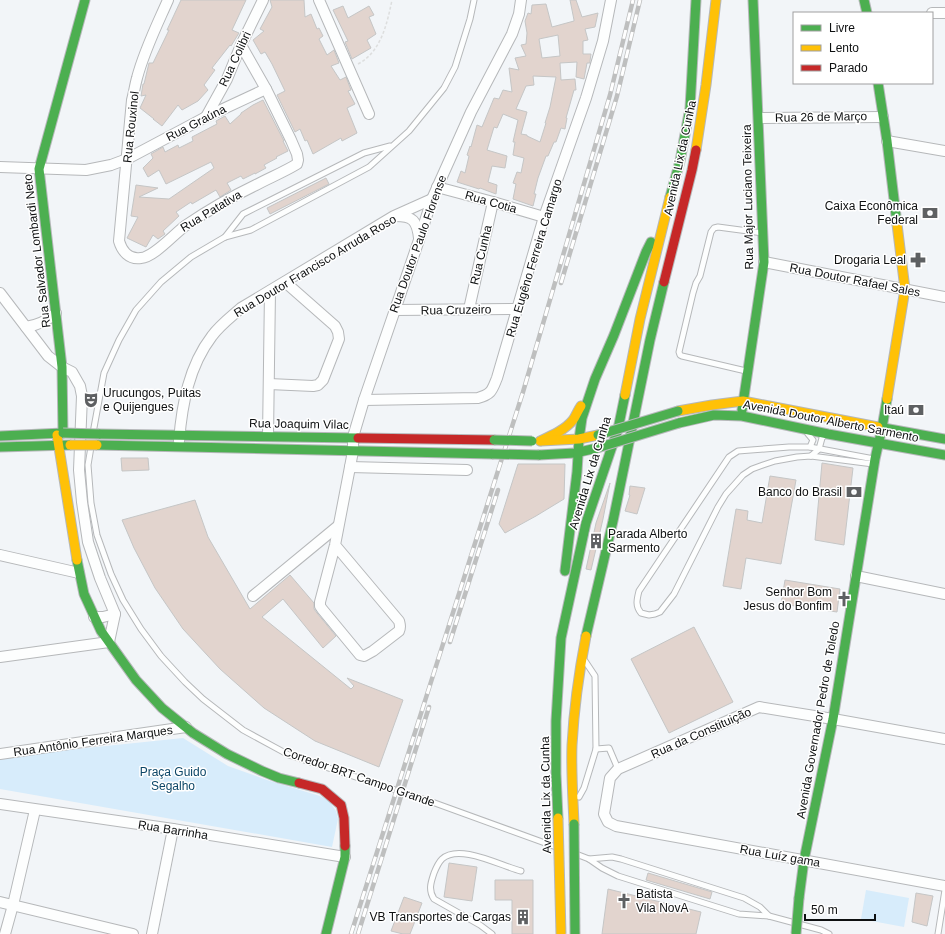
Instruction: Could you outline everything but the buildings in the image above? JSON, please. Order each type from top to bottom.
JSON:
[{"type":"main road","name":"Rua Salvador Lombardi Neto","points":[[85,0],[39,168],[62,366],[60,433],[58,445],[78,573],[84,594],[101,631],[136,680],[162,708],[193,733],[227,754],[279,778],[322,790],[332,796],[341,805],[344,818],[345,857],[326,934]]},
{"type":"main road","name":"Avenida Lix da Cunha","points":[[561,934],[556,774],[556,721],[561,638],[586,523],[618,429],[640,319],[680,161],[690,108],[696,0]]},
{"type":"main road","name":"Avenida Lix da Cunha","points":[[575,934],[573,739],[575,701],[582,656],[613,521],[650,340],[697,146],[709,69],[716,0]]},
{"type":"main road","name":"Rua Major Luciano Teixeira","points":[[742,416],[747,372],[764,262],[764,233],[753,0]]},
{"type":"main road","points":[[864,0],[867,12]]},
{"type":"main road","name":"Avenida Governador Pedro de Toledo","points":[[796,934],[804,860],[833,719],[905,289],[887,141],[878,84]]},
{"type":"main road","points":[[536,441],[555,434],[566,427],[585,399],[614,335],[646,252],[666,213]]},
{"type":"main road","points":[[561,638],[561,614],[577,472],[579,439],[582,418],[595,379]]},
{"type":"main road","name":"Avenida Doutor Alberto Sarmento","points":[[598,435],[678,411],[743,401],[945,439]]},
{"type":"main road","name":"Avenida Doutor Alberto Sarmento","points":[[578,453],[679,423],[714,416],[742,416],[828,434],[945,455]]},
{"type":"main road","name":"Rua Joaquim Vilac","points":[[0,436],[60,433],[536,441],[579,439],[598,435]]},
{"type":"main road","points":[[0,447],[97,445],[539,455],[578,453]]},
{"type":"street","name":"Rua Rouxinol","points":[[130,256],[124,253],[119,241],[132,100],[136,79],[142,60],[168,0]]},
{"type":"street","name":"Rua Colibri","points":[[206,117],[227,79],[241,45],[263,0]]},
{"type":"street","points":[[319,0],[369,114]]},
{"type":"street","name":"Rua Doutor Paulo Florense","points":[[334,545],[399,621],[399,630],[373,651],[364,656],[360,655],[320,606],[320,597],[334,545],[350,467],[353,451],[353,437],[364,400],[432,199],[471,112],[512,34],[519,14],[521,0]]},
{"type":"street","name":"Rua Eugêno Ferreira Camargo","points":[[364,400],[478,398],[489,394],[492,391],[544,217],[588,91],[603,41],[611,0]]},
{"type":"street","points":[[933,13],[945,13]]},
{"type":"street","points":[[241,45],[266,89]]},
{"type":"street","name":"Rua Graúna","points":[[127,159],[206,117],[266,89]]},
{"type":"street","name":"Rua Patativa","points":[[130,256],[136,258],[146,257],[153,253],[179,230],[208,212],[256,184],[296,165],[298,160],[295,149],[266,89]]},
{"type":"street","name":"Rua 26 de Março","points":[[759,118],[883,117]]},
{"type":"street","points":[[887,141],[945,152]]},
{"type":"street","points":[[0,167],[86,170],[111,165],[127,159]]},
{"type":"street","name":"Rua Cotia","points":[[437,187],[544,217]]},
{"type":"street","name":"Rua Doutor Francisco Arruda Roso","points":[[178,447],[184,401],[190,379],[200,356],[212,336],[227,319],[241,308],[394,216],[432,199]]},
{"type":"street","name":"Rua Cunha","points":[[469,309],[493,202]]},
{"type":"street","points":[[394,216],[408,217],[415,222],[419,240]]},
{"type":"street","name":"Rua Doutor Rafael Sales","points":[[764,262],[945,297]]},
{"type":"street","points":[[269,384],[318,385],[323,380],[339,339],[335,326],[285,282]]},
{"type":"street","points":[[268,436],[270,291]]},
{"type":"street","points":[[0,293],[48,356],[72,372],[80,386],[82,396],[79,470],[88,542],[100,578],[115,614],[109,642],[0,657]]},
{"type":"street","name":"Rua Cruzeiro","points":[[395,310],[517,309]]},
{"type":"street","points":[[26,327],[44,322],[56,313]]},
{"type":"street","points":[[350,467],[467,470]]},
{"type":"street","points":[[253,596],[338,526]]},
{"type":"street","points":[[0,555],[78,573]]},
{"type":"street","points":[[856,576],[945,594]]},
{"type":"street","points":[[94,617],[103,617],[115,614]]},
{"type":"street","name":"Rua da Constituição","points":[[618,769],[759,707],[945,739]]},
{"type":"street","name":"Rua Antônio Ferreira Marques","points":[[0,754],[186,727]]},
{"type":"street","name":"Rua Luíz gama","points":[[618,769],[610,778],[604,814],[608,822],[616,826],[945,886]]},
{"type":"street","name":"Rua Barrinha","points":[[0,804],[173,829],[345,857]]},
{"type":"street","points":[[6,934],[35,810]]},
{"type":"street","points":[[152,934],[173,829]]},
{"type":"street","points":[[0,902],[133,934]]},
{"type":"lane","name":"Corredor BRT Campo Grande","points":[[474,0],[463,44],[455,67],[444,88],[409,131],[369,167],[251,230],[225,237],[191,257],[161,282],[136,310],[119,340],[104,373],[88,465],[91,503],[97,534],[111,574],[123,600],[141,629],[161,656],[185,682],[203,699],[243,730],[289,755],[432,802],[589,859],[610,872],[625,878],[739,914],[769,916],[820,930],[829,934]]},
{"type":"lane","name":"Corredor BRT Campo Grande","points":[[225,237],[243,214],[364,153],[391,146]]},
{"type":"lane","points":[[747,372],[682,356],[679,352],[693,293],[700,276],[711,232],[714,228],[718,227],[764,233]]},
{"type":"lane","points":[[804,428],[812,439],[810,447]]},
{"type":"lane","points":[[811,456],[819,449],[822,438],[828,434]]},
{"type":"lane","points":[[810,447],[875,462],[811,456],[775,461],[752,469],[743,475],[726,494],[674,594],[660,612],[657,614],[645,615],[639,611],[637,602],[640,591],[729,457],[738,451],[810,447]]},
{"type":"lane","points":[[574,807],[584,788],[596,749],[595,676],[582,656]]},
{"type":"lane","points":[[596,749],[609,748],[618,769]]},
{"type":"lane","points":[[492,934],[475,922],[434,899],[430,888],[439,862],[443,858],[460,853],[482,858],[521,871]]},
{"type":"lane","name":"Corredor BRT Campo Grande","points":[[589,859],[612,857],[622,859],[744,898],[760,907],[769,916]]},
{"type":"lane","points":[[938,934],[943,916],[945,890]]},
{"type":"path","points":[[349,68],[364,60],[373,52],[381,38],[388,19],[392,0]]},
{"type":"green space","name":"Praça Guido Segalho","points":[[183,738],[228,766],[267,780],[320,796],[329,801],[336,811],[338,819],[332,847],[0,789],[0,757]]},
{"type":"green space","points":[[866,890],[909,898],[904,927],[861,919]]},
{"type":"railway","points":[[351,934],[523,392],[610,95],[633,0]]},
{"type":"railway","points":[[561,283],[617,96],[640,0]]},
{"type":"railway","points":[[450,642],[498,490]]},
{"type":"railway","points":[[358,934],[429,707]]},
{"type":"traffic: fast","points":[[63,433],[62,367],[39,169],[85,0]]},
{"type":"traffic: fast","points":[[670,197],[680,161],[690,108],[696,0]]},
{"type":"traffic: fast","points":[[742,410],[764,262],[753,0]]},
{"type":"traffic: fast","points":[[864,0],[867,12]]},
{"type":"traffic: fast","points":[[878,84],[897,224]]},
{"type":"traffic: fast","points":[[565,571],[582,418],[595,379],[651,242]]},
{"type":"traffic: fast","points":[[586,636],[613,521],[650,340],[664,282]]},
{"type":"traffic: fast","points":[[558,818],[556,721],[561,638],[586,523],[618,429],[625,395]]},
{"type":"traffic: fast","points":[[799,898],[804,860],[833,719],[875,459],[887,399]]},
{"type":"traffic: fast","points":[[598,435],[678,411]]},
{"type":"traffic: fast","points":[[679,423],[714,415],[742,416],[828,434],[945,455]]},
{"type":"traffic: fast","points":[[597,448],[679,423]]},
{"type":"traffic: fast","points":[[878,427],[945,439]]},
{"type":"traffic: fast","points":[[0,436],[63,433]]},
{"type":"traffic: fast","points":[[63,433],[99,434]]},
{"type":"traffic: fast","points":[[99,434],[358,438]]},
{"type":"traffic: fast","points":[[494,440],[532,441]]},
{"type":"traffic: fast","points":[[0,447],[70,445]]},
{"type":"traffic: fast","points":[[97,445],[492,454]]},
{"type":"traffic: fast","points":[[539,455],[575,453],[597,448]]},
{"type":"traffic: fast","points":[[492,454],[539,455]]},
{"type":"traffic: fast","points":[[77,560],[84,594],[101,631],[136,680],[162,708],[193,733],[227,754],[279,778],[299,783]]},
{"type":"traffic: fast","points":[[574,824],[575,934]]},
{"type":"traffic: fast","points":[[326,934],[345,857],[345,846]]},
{"type":"traffic: fast","points":[[796,934],[799,898]]},
{"type":"traffic: slow","points":[[696,150],[706,85],[716,0]]},
{"type":"traffic: slow","points":[[625,395],[640,319],[670,197]]},
{"type":"traffic: slow","points":[[887,399],[905,289],[897,224]]},
{"type":"traffic: slow","points":[[678,411],[743,401],[878,427]]},
{"type":"traffic: slow","points":[[540,441],[566,427],[573,420],[581,406]]},
{"type":"traffic: slow","points":[[57,435],[77,560]]},
{"type":"traffic: slow","points":[[541,441],[579,439],[598,435]]},
{"type":"traffic: slow","points":[[70,445],[97,445]]},
{"type":"traffic: slow","points":[[574,824],[572,745],[577,690],[586,636]]},
{"type":"traffic: slow","points":[[558,818],[561,934]]},
{"type":"traffic: jam","points":[[664,282],[696,150]]},
{"type":"traffic: jam","points":[[358,438],[494,440]]},
{"type":"traffic: jam","points":[[299,783],[322,789],[341,805],[344,818],[345,846]]},
{"type":"place","name":"Caixa Econômica Federal","points":[[930,213]]},
{"type":"place","name":"Drogaria Leal","points":[[918,260]]},
{"type":"place","name":"Urucungos, Puitas e Quijengues","points":[[91,400]]},
{"type":"place","name":"Itaú","points":[[916,410]]},
{"type":"place","name":"Banco do Brasil","points":[[854,492]]},
{"type":"place","name":"Parada Alberto Sarmento","points":[[596,541]]},
{"type":"place","name":"Senhor Bom Jesus do Bonfim","points":[[844,599]]},
{"type":"place","name":"Batista Vila NovA","points":[[624,901]]},
{"type":"place","name":"VB Transportes de Cargas","points":[[523,917]]}]
